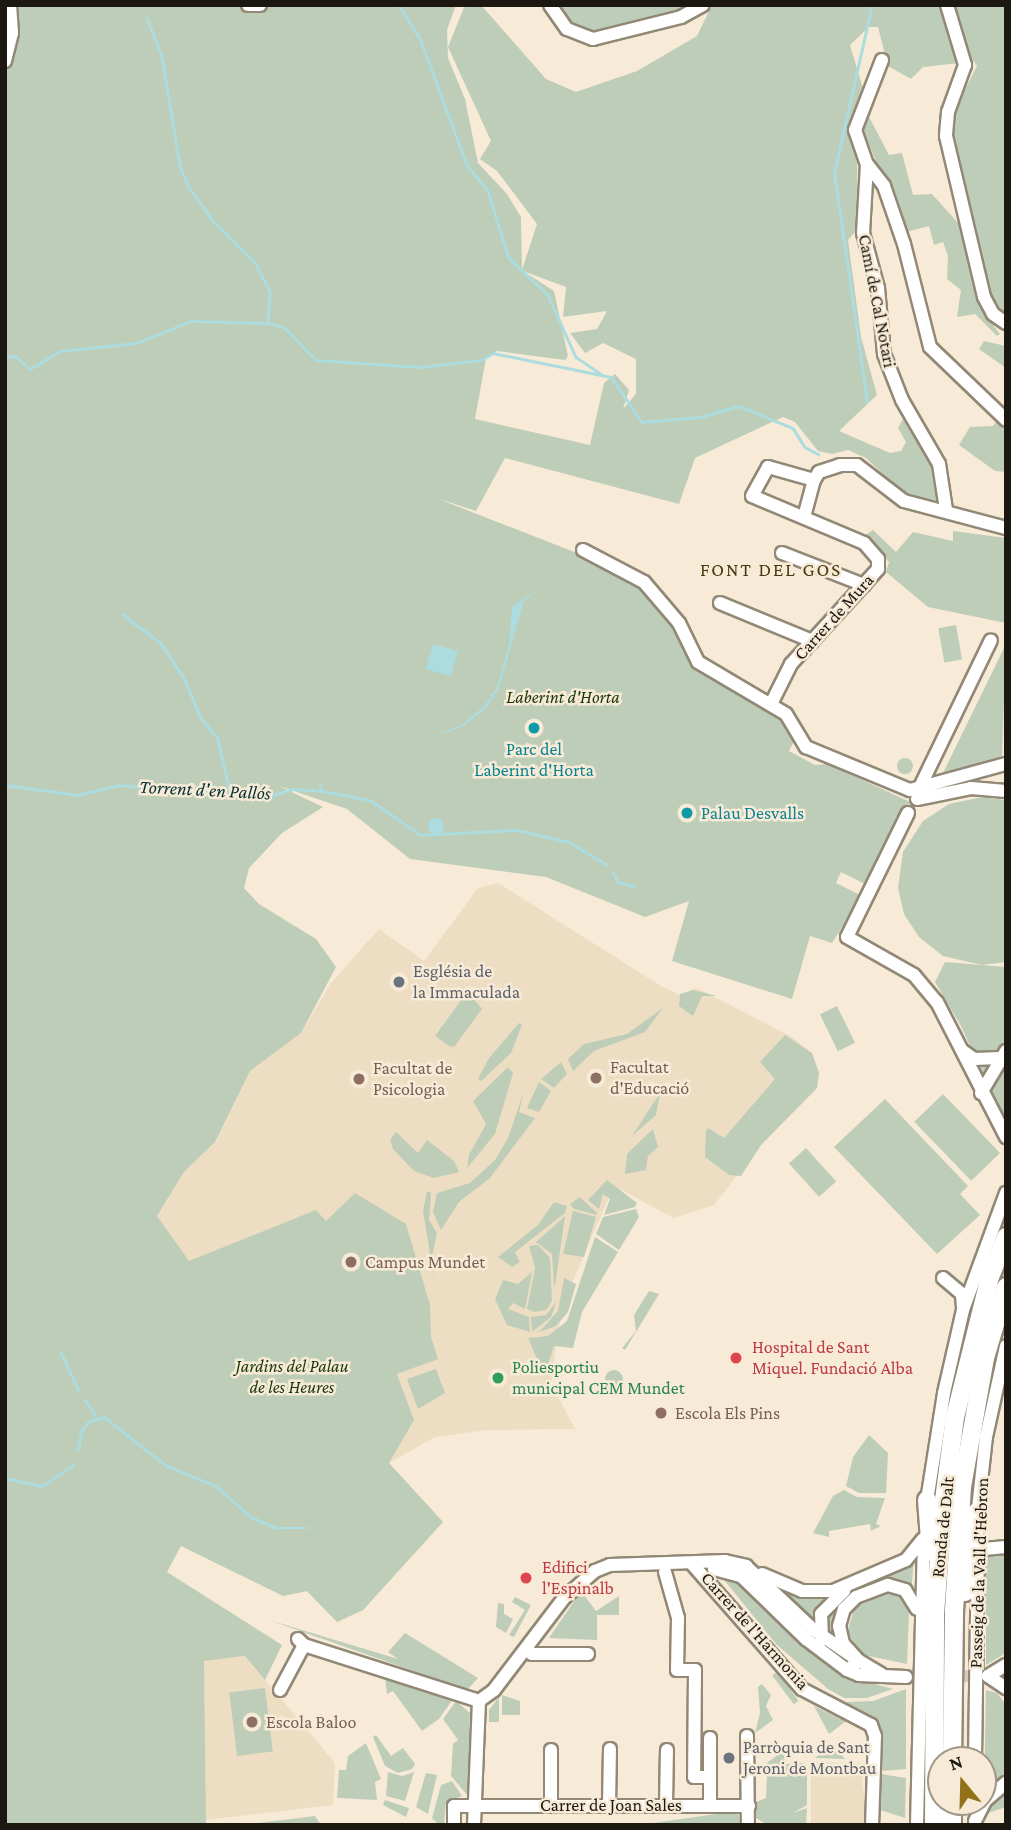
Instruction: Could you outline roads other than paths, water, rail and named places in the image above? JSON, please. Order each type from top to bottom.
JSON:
[{"type":"highway","name":"Ronda de Dalt","points":[[934,1825],[927,1614],[955,1417],[990,1277],[1006,1237]]},
{"type":"highway","name":"Ronda de Dalt","points":[[952,1746],[953,1640],[966,1463],[985,1358],[1006,1287]]},
{"type":"highway","points":[[927,1500],[927,1614]]},
{"type":"highway","points":[[953,1640],[977,1512]]},
{"type":"street","points":[[5,61],[12,33],[10,5]]},
{"type":"street","points":[[248,5],[260,5]]},
{"type":"street","points":[[550,5],[567,29],[593,39],[681,17],[703,5]]},
{"type":"street","points":[[947,5],[965,65],[948,112],[946,136],[984,296],[993,314],[1006,323]]},
{"type":"street","name":"Camí de Cal Notari","points":[[882,60],[855,130],[867,164],[884,186],[904,244],[929,347],[1006,420]]},
{"type":"street","name":"Camí de Cal Notari","points":[[867,164],[863,233],[878,288],[884,354],[902,400],[939,464],[946,510]]},
{"type":"street","points":[[814,480],[768,467],[752,496],[804,516],[814,480],[819,472],[853,464],[868,470],[900,499],[1006,528]]},
{"type":"street","name":"Carrer de Mura","points":[[771,704],[791,664],[878,569],[878,559],[864,543],[804,516]]},
{"type":"street","points":[[583,550],[644,582],[678,623],[698,662],[786,714],[806,747],[918,794],[971,788],[1006,791]]},
{"type":"street","points":[[782,553],[864,584]]},
{"type":"street","points":[[720,603],[812,641]]},
{"type":"street","points":[[918,794],[991,640]]},
{"type":"street","points":[[918,794],[1006,764]]},
{"type":"street","points":[[908,813],[847,937],[914,975],[937,1002],[981,1093],[1006,1137]]},
{"type":"street","points":[[963,1051],[974,1059],[1003,1054]]},
{"type":"street","points":[[981,1093],[1003,1054]]},
{"type":"street","points":[[917,1825],[927,1614],[924,1539],[927,1500],[944,1393],[963,1310],[975,1270],[1006,1193]]},
{"type":"street","points":[[963,1310],[962,1294],[943,1278],[966,1279],[975,1270]]},
{"type":"street","name":"Passeig de la Vall d'Hebron","points":[[975,1746],[977,1512],[986,1437],[1006,1346]]},
{"type":"street","name":"Carrer de l'Harmonia","points":[[828,1656],[820,1634],[824,1609],[850,1587],[906,1560],[924,1539]]},
{"type":"street","points":[[978,1556],[984,1549],[1006,1547]]},
{"type":"street","name":"Carrer de l'Harmonia","points":[[696,1567],[732,1562],[808,1593],[850,1587]]},
{"type":"street","name":"Carrer de l'Harmonia","points":[[479,1701],[527,1650],[564,1598],[595,1571],[610,1565],[727,1570],[741,1576],[828,1656],[847,1670],[906,1677]]},
{"type":"street","name":"Carrer de l'Harmonia","points":[[696,1567],[802,1689],[871,1726],[875,1736],[873,1825]]},
{"type":"street","name":"Carrer de l'Harmonia","points":[[753,1570],[820,1634],[882,1674]]},
{"type":"street","points":[[665,1572],[678,1618],[677,1670],[695,1670],[694,1777],[710,1777]]},
{"type":"street","name":"Carrer de l'Harmonia","points":[[859,1661],[843,1643],[839,1626],[844,1609],[856,1597],[894,1585],[909,1594],[927,1614]]},
{"type":"street","points":[[280,1689],[301,1642],[479,1701],[474,1825]]},
{"type":"street","points":[[527,1650],[532,1654],[588,1654]]},
{"type":"street","points":[[847,1670],[859,1661]]},
{"type":"street","points":[[1006,1665],[988,1676],[1006,1688]]},
{"type":"street","points":[[747,1736],[748,1825]]},
{"type":"street","points":[[710,1738],[710,1805]]},
{"type":"street","points":[[609,1805],[610,1749]]},
{"type":"street","points":[[551,1750],[551,1804]]},
{"type":"street","points":[[666,1805],[667,1750]]},
{"type":"street","points":[[975,1823],[985,1801],[1006,1783]]},
{"type":"street","points":[[454,1825],[454,1806],[474,1806]]},
{"type":"street","name":"Carrer de Joan Sales","points":[[474,1806],[749,1806]]},
{"type":"water","points":[[540,588],[524,601],[499,688],[487,707],[463,727],[431,737],[462,725],[485,705],[497,687],[509,645],[512,607]]},
{"type":"water","points":[[433,644],[458,651],[451,676],[426,669]]},
{"type":"water","points":[[433,818],[439,818],[444,826],[442,832],[433,834],[428,829],[428,823]]},
{"type":"waterway","points":[[399,5],[420,38],[467,165],[488,191],[509,258],[548,295],[576,357],[601,374]]},
{"type":"waterway","points":[[867,402],[834,173],[872,5]]},
{"type":"waterway","points":[[147,18],[162,56],[180,166],[189,187],[214,222],[255,262],[270,292],[268,321]]},
{"type":"waterway","points":[[5,355],[17,357],[30,369],[60,351],[137,343],[191,321],[269,323],[285,328],[316,360],[420,367],[481,360],[493,353],[611,377],[642,422],[700,417],[739,406],[793,428],[805,447],[818,454]]},
{"type":"waterway","points":[[122,614],[161,643],[185,680],[201,718],[217,737],[229,786]]},
{"type":"waterway","name":"Torrent d'en Pallós","points":[[320,783],[322,791]]},
{"type":"waterway","name":"Torrent d'en Pallós","points":[[5,785],[77,795],[120,785],[202,792],[229,788],[267,797],[294,789],[322,791],[370,800],[421,835],[518,830],[569,842],[606,864]]},
{"type":"waterway","points":[[613,872],[618,882],[634,886]]},
{"type":"waterway","points":[[61,1352],[78,1389]]},
{"type":"waterway","points":[[85,1400],[96,1416]]},
{"type":"waterway","points":[[78,1449],[81,1432],[88,1422],[104,1417],[167,1466],[216,1486],[251,1517],[277,1528],[308,1528]]},
{"type":"waterway","points":[[5,1478],[42,1486],[73,1465]]},
{"type":"tunnel","points":[[906,1677],[984,1676]]},
{"type":"place","name":"Parc del Laberint d'Horta","points":[[534,728]]},
{"type":"place","name":"Palau Desvalls","points":[[687,813]]},
{"type":"place","name":"Església de la Immaculada","points":[[399,982]]},
{"type":"place","name":"Facultat d'Educació","points":[[596,1078]]},
{"type":"place","name":"Facultat de Psicologia","points":[[359,1079]]},
{"type":"place","name":"Campus Mundet","points":[[351,1262]]},
{"type":"place","name":"Hospital de Sant Miquel. Fundació Alba","points":[[736,1358]]},
{"type":"place","name":"Poliesportiu municipal CEM Mundet","points":[[498,1378]]},
{"type":"place","name":"Escola Els Pins","points":[[661,1413]]},
{"type":"place","name":"Edifici l'Espinalb","points":[[526,1578]]},
{"type":"place","name":"Escola Baloo","points":[[252,1722]]},
{"type":"place","name":"Parròquia de Sant Jeroni de Montbau","points":[[729,1758]]},
{"type":"district","name":"FONT DEL GOS","points":[[771,570]]},
{"type":"park label","name":"Laberint d'Horta","points":[[563,697]]},
{"type":"park label","name":"Jardins del Palau de les Heures","points":[[292,1377]]}]
